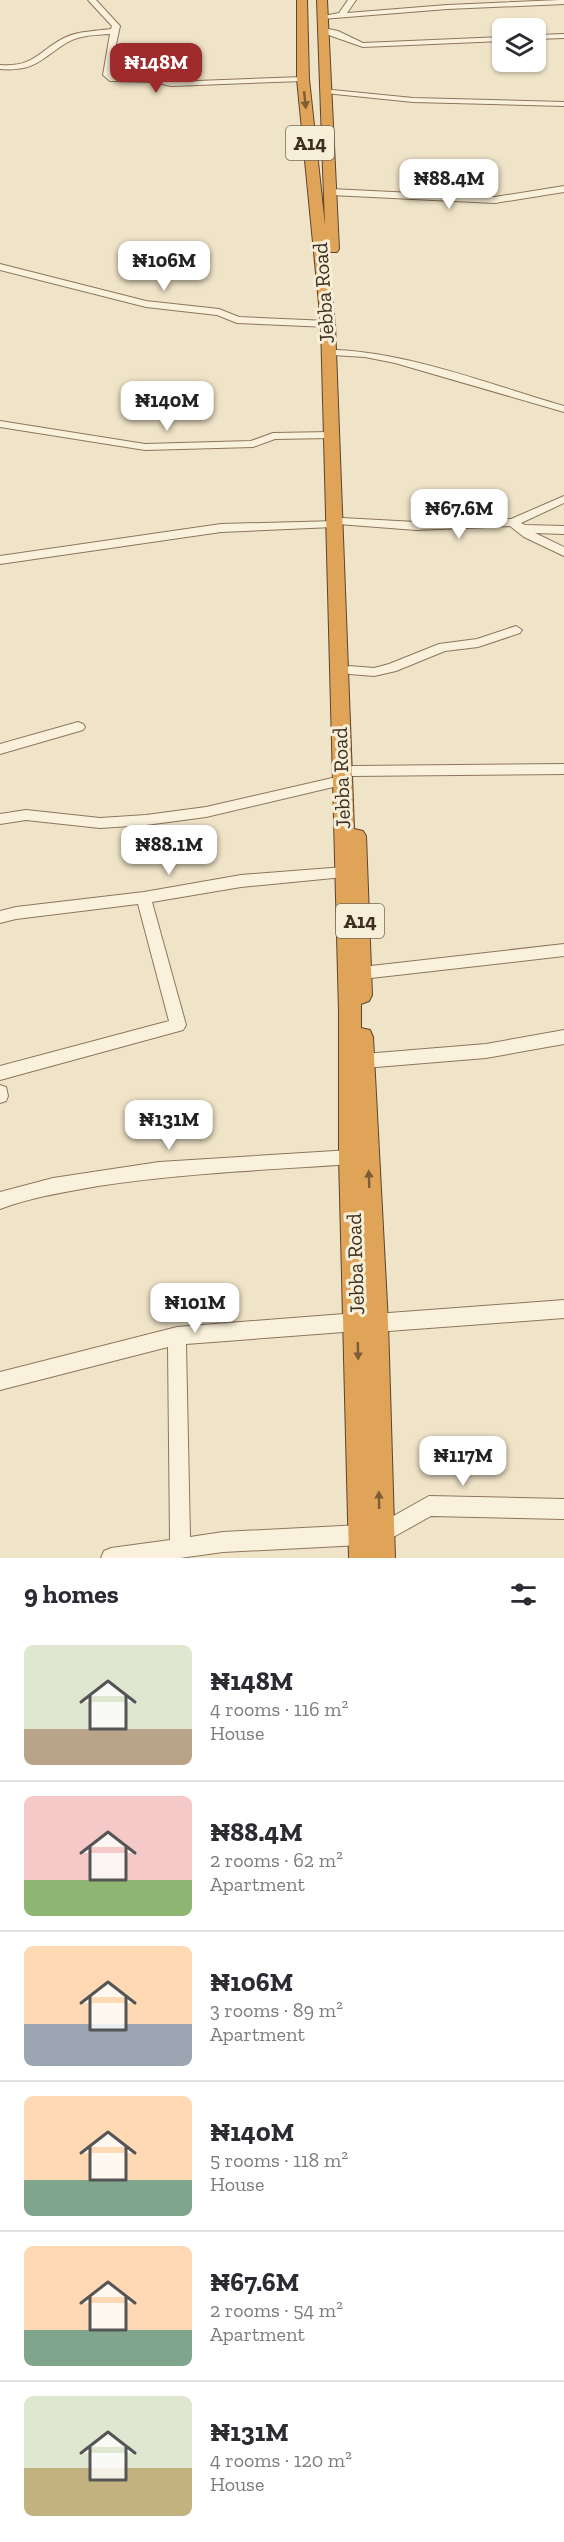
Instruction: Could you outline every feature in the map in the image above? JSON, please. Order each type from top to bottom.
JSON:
[{"type":"highway","name":"Jebba Road","points":[[302,0],[303,79],[330,285],[336,352],[338,522],[347,776],[362,973],[370,1535],[363,1558]]},
{"type":"highway","name":"Jebba Road","points":[[322,0],[331,192],[328,324],[331,435],[349,670],[344,872],[350,1012],[351,1157],[366,1322]]},
{"type":"highway","name":"Jebba Road","points":[[370,1535],[381,1558]]},
{"type":"street","points":[[92,0],[116,26],[113,31],[114,41],[108,57],[107,75],[110,79],[154,80],[171,84],[303,79]]},
{"type":"street","points":[[342,15],[352,0]]},
{"type":"street","points":[[322,16],[564,2]]},
{"type":"street","points":[[323,30],[337,32],[349,42],[363,45],[492,39]]},
{"type":"street","points":[[0,67],[14,68],[34,63],[66,40],[76,36],[113,31]]},
{"type":"street","points":[[546,37],[564,36]]},
{"type":"street","points":[[325,91],[413,100],[564,104]]},
{"type":"street","points":[[331,192],[495,200],[564,189]]},
{"type":"street","points":[[1,268],[146,304],[219,312],[237,320],[328,324]]},
{"type":"street","points":[[336,352],[397,360],[564,409]]},
{"type":"street","points":[[0,424],[145,447],[254,444],[273,436],[331,435]]},
{"type":"street","points":[[517,526],[564,499]]},
{"type":"street","points":[[0,560],[221,528],[338,522],[416,526],[517,526],[564,530]]},
{"type":"street","points":[[517,526],[564,552]]},
{"type":"street","points":[[349,670],[368,672],[386,670],[442,647],[478,643],[516,630]]},
{"type":"street","points":[[0,749],[78,727]]},
{"type":"street","points":[[0,819],[27,815],[100,823],[146,820],[206,812],[347,776],[564,769]]},
{"type":"street","points":[[0,917],[16,913],[144,898],[241,881],[344,872]]},
{"type":"street","points":[[0,1073],[178,1025],[144,898]]},
{"type":"street","points":[[362,973],[564,950]]},
{"type":"street","points":[[364,1061],[486,1051],[564,1037]]},
{"type":"street","points":[[0,1201],[9,1196],[53,1186],[159,1169],[351,1157]]},
{"type":"street","points":[[0,1381],[177,1336],[564,1309]]},
{"type":"street","points":[[177,1336],[180,1548]]},
{"type":"street","points":[[111,1558],[223,1542],[370,1535],[429,1506],[564,1509]]}]
